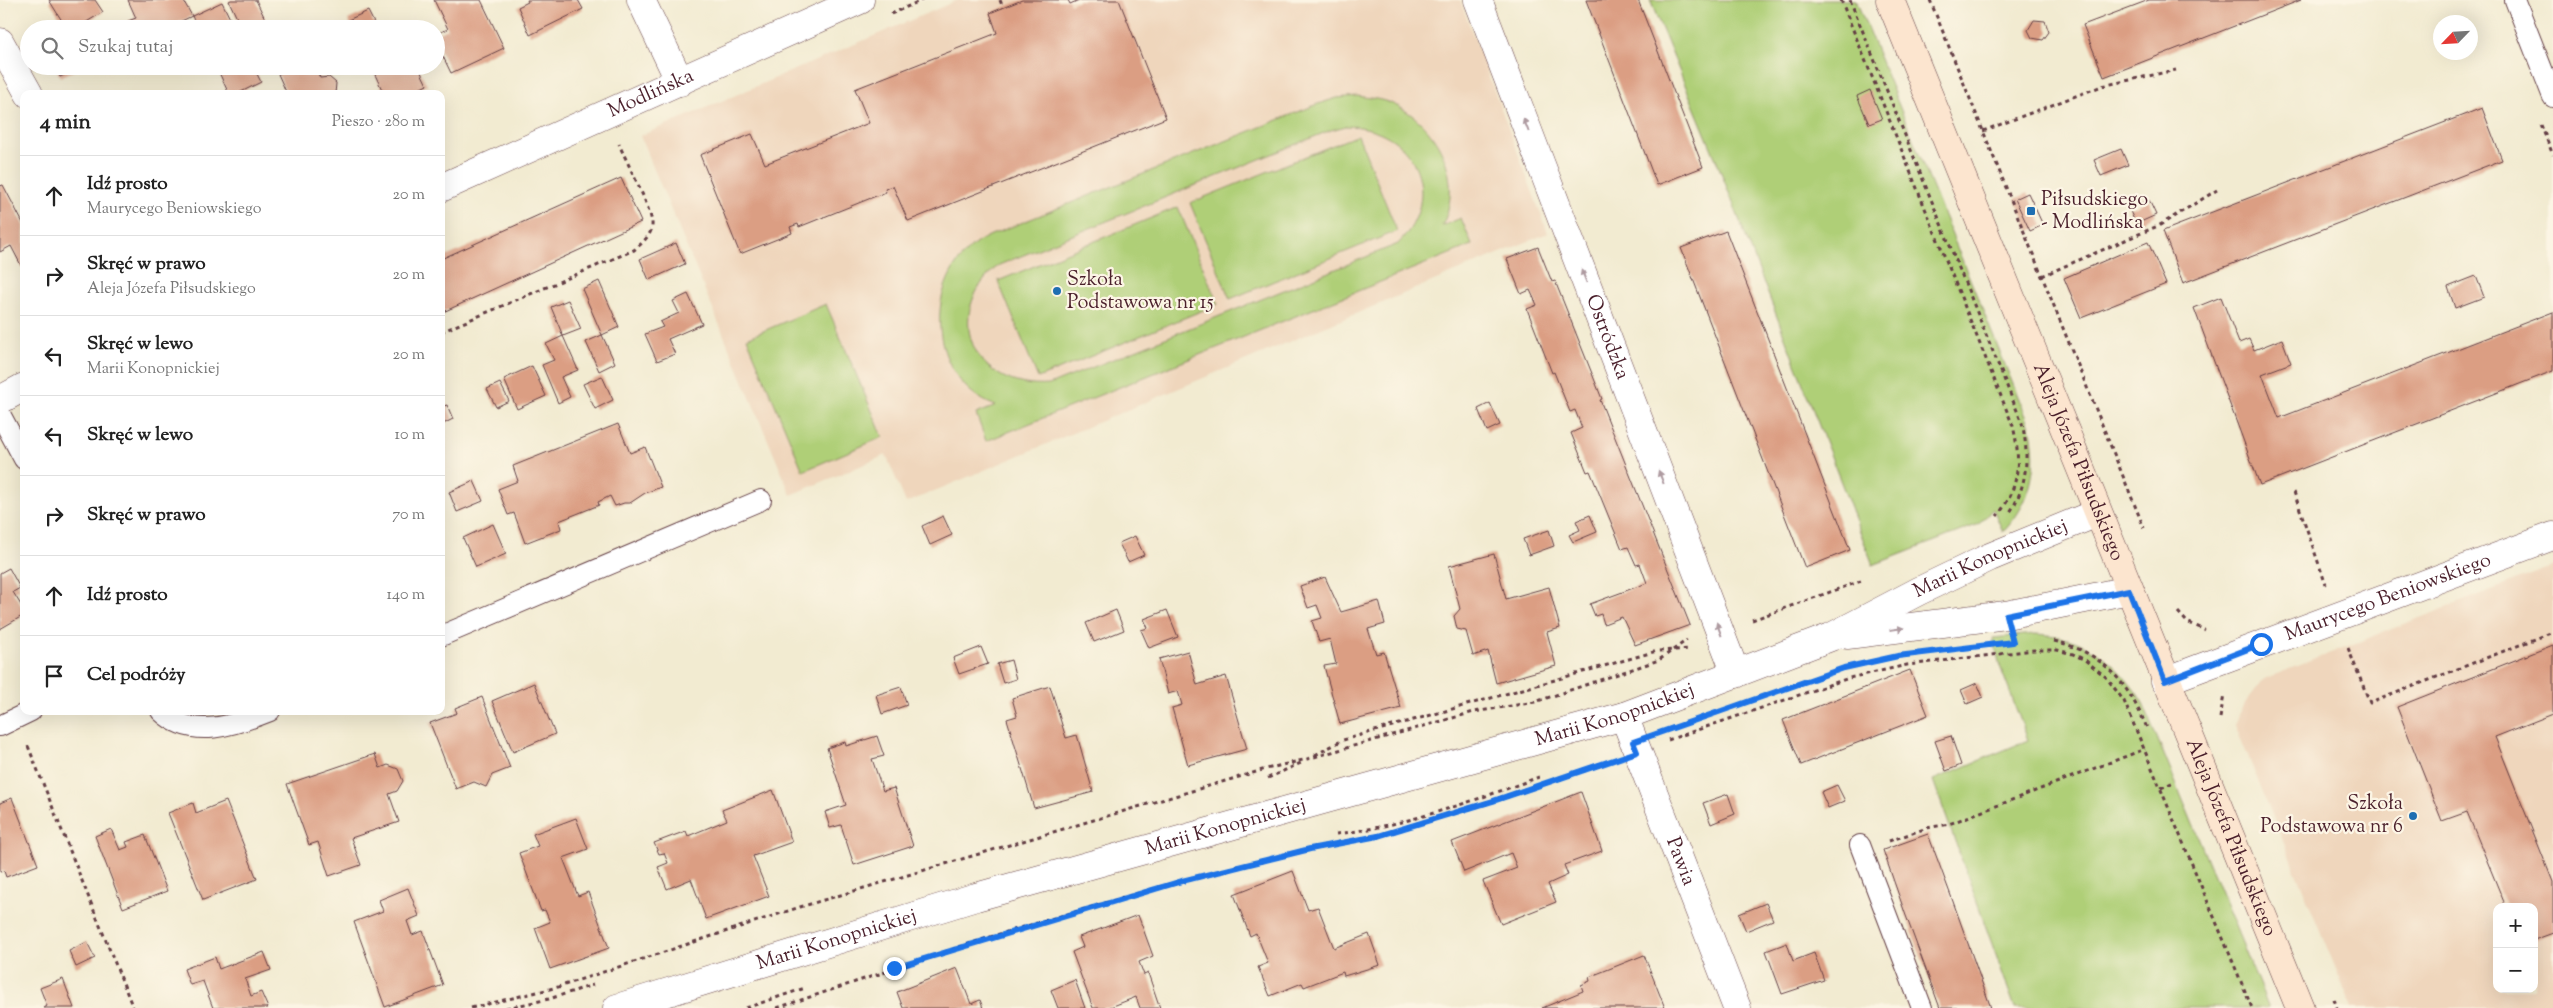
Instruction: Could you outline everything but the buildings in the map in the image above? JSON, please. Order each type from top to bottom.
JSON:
[{"type":"main road","name":"Aleja Józefa Piłsudskiego","points":[[1890,0],[2165,681],[2300,1008]]},
{"type":"street","points":[[641,0],[680,82]]},
{"type":"street","name":"Modlińska","points":[[445,186],[860,0]]},
{"type":"street","name":"Ostródzka","points":[[1478,0],[1736,674]]},
{"type":"street","points":[[0,42],[27,90]]},
{"type":"street","points":[[0,400],[20,389]]},
{"type":"street","name":"Marii Konopnickiej","points":[[617,1008],[661,1001],[976,897],[1624,716],[1831,638],[1919,591],[1990,557],[2097,513]]},
{"type":"street","name":"Maurycego Beniowskiego","points":[[2165,681],[2553,536]]},
{"type":"street","name":"Marii Konopnickiej","points":[[1831,638],[2006,615],[2129,590]]},
{"type":"street","name":"Pawia","points":[[1624,716],[1736,1008]]},
{"type":"lane","points":[[2515,0],[2553,97]]},
{"type":"lane","points":[[0,414],[20,452]]},
{"type":"lane","points":[[445,634],[761,500]]},
{"type":"lane","points":[[166,715],[177,723],[192,728],[233,725],[259,715]]},
{"type":"lane","points":[[1862,849],[1922,1008]]},
{"type":"path","points":[[1000,0],[1003,8]]},
{"type":"path","points":[[1841,0],[2013,426],[2019,465],[2016,481],[2010,498],[1992,522]]},
{"type":"path","points":[[1850,0],[2022,424],[2025,436],[2027,468],[2020,493],[2007,515]]},
{"type":"path","points":[[1930,0],[2144,529]]},
{"type":"path","points":[[1983,132],[2102,86],[2176,70]]},
{"type":"path","points":[[445,330],[634,250],[647,237],[653,224],[652,216],[605,115]]},
{"type":"path","points":[[2042,276],[2160,225],[2218,190]]},
{"type":"path","points":[[2294,492],[2328,588]]},
{"type":"path","points":[[1260,780],[1279,774],[1343,740],[1657,651],[1690,650],[1744,623],[1865,579]]},
{"type":"path","points":[[2175,606],[2179,614],[2187,622],[2210,631]]},
{"type":"path","points":[[2347,647],[2370,703],[2553,632]]},
{"type":"path","points":[[471,1008],[558,986],[800,907],[1266,768],[1307,759],[1474,712],[1535,702],[1659,660],[1686,640],[1721,634]]},
{"type":"path","points":[[2046,641],[2073,645],[2088,652],[2104,664],[2131,695],[2148,730]]},
{"type":"path","points":[[777,1008],[1000,934],[1182,881],[1310,849],[1378,836],[1493,801],[1849,678],[1907,665],[2034,650],[2057,650],[2073,654],[2097,668],[2124,701],[2250,1007]]},
{"type":"path","points":[[2222,727],[2219,719],[2224,693],[2228,688]]},
{"type":"path","points":[[16,718],[133,1008]]},
{"type":"path","points":[[1862,849],[1928,828],[1949,824],[2145,750]]},
{"type":"path","points":[[2166,774],[2174,792]]},
{"type":"path","points":[[1328,834],[1373,829],[1490,795],[1544,775]]},
{"type":"path","points":[[506,1008],[549,999],[595,984]]},
{"type":"path","points":[[746,1008],[812,985]]},
{"type":"path","points":[[2330,990],[2337,1008]]},
{"type":"shaded area","name":"Szkoła Podstawowa nr 15","points":[[958,0],[1460,0],[1548,233],[906,503],[886,455],[791,495],[640,136]]},
{"type":"shaded area","name":"Szkoła Podstawowa nr 6","points":[[2553,566],[2553,1008],[2352,1008],[2235,725],[2242,707],[2264,679]]},
{"type":"green space","points":[[1650,0],[1856,0],[2030,426],[2034,455],[2031,483],[2021,508],[2003,532],[1993,509],[1979,524],[1873,565],[1719,167]]},
{"type":"green space","points":[[1357,96],[1386,101],[1411,114],[1424,126],[1444,156],[1449,173],[1448,209],[1442,226],[1461,218],[1472,245],[986,441],[976,414],[996,406],[974,394],[957,377],[946,356],[940,332],[940,308],[946,284],[957,263],[974,245],[991,235],[1337,98]],"holes":[[[1346,126],[1370,129],[1390,138],[1405,150],[1416,167],[1421,185],[1420,205],[1412,225],[1398,244],[1049,385],[1023,384],[1001,376],[984,363],[973,346],[969,326],[971,305],[981,284],[999,265],[1331,130]]]},
{"type":"green space","points":[[1358,135],[1397,231],[1230,299],[1190,203]]},
{"type":"green space","points":[[1178,207],[1218,304],[1038,378],[998,281]]},
{"type":"green space","points":[[826,304],[883,437],[803,471],[747,338]]},
{"type":"green space","points":[[2035,634],[2069,639],[2097,652],[2120,672],[2141,699],[2269,1008],[2015,1008],[1933,780],[2028,740],[2000,666],[1993,638]]},
{"type":"place","name":"Piłsudskiego - Modlińska","points":[[2031,211]]},
{"type":"place","name":"Szkoła Podstawowa nr 15","points":[[1057,291]]},
{"type":"place","name":"Szkoła Podstawowa nr 6","points":[[2413,816]]},
{"type":"route","points":[[894,968],[1000,934],[1182,881],[1310,849],[1378,836],[1493,801],[1637,752],[1633,742],[1844,668],[1898,656],[2013,642],[2006,615],[2129,590],[2165,681],[2261,644]]}]
